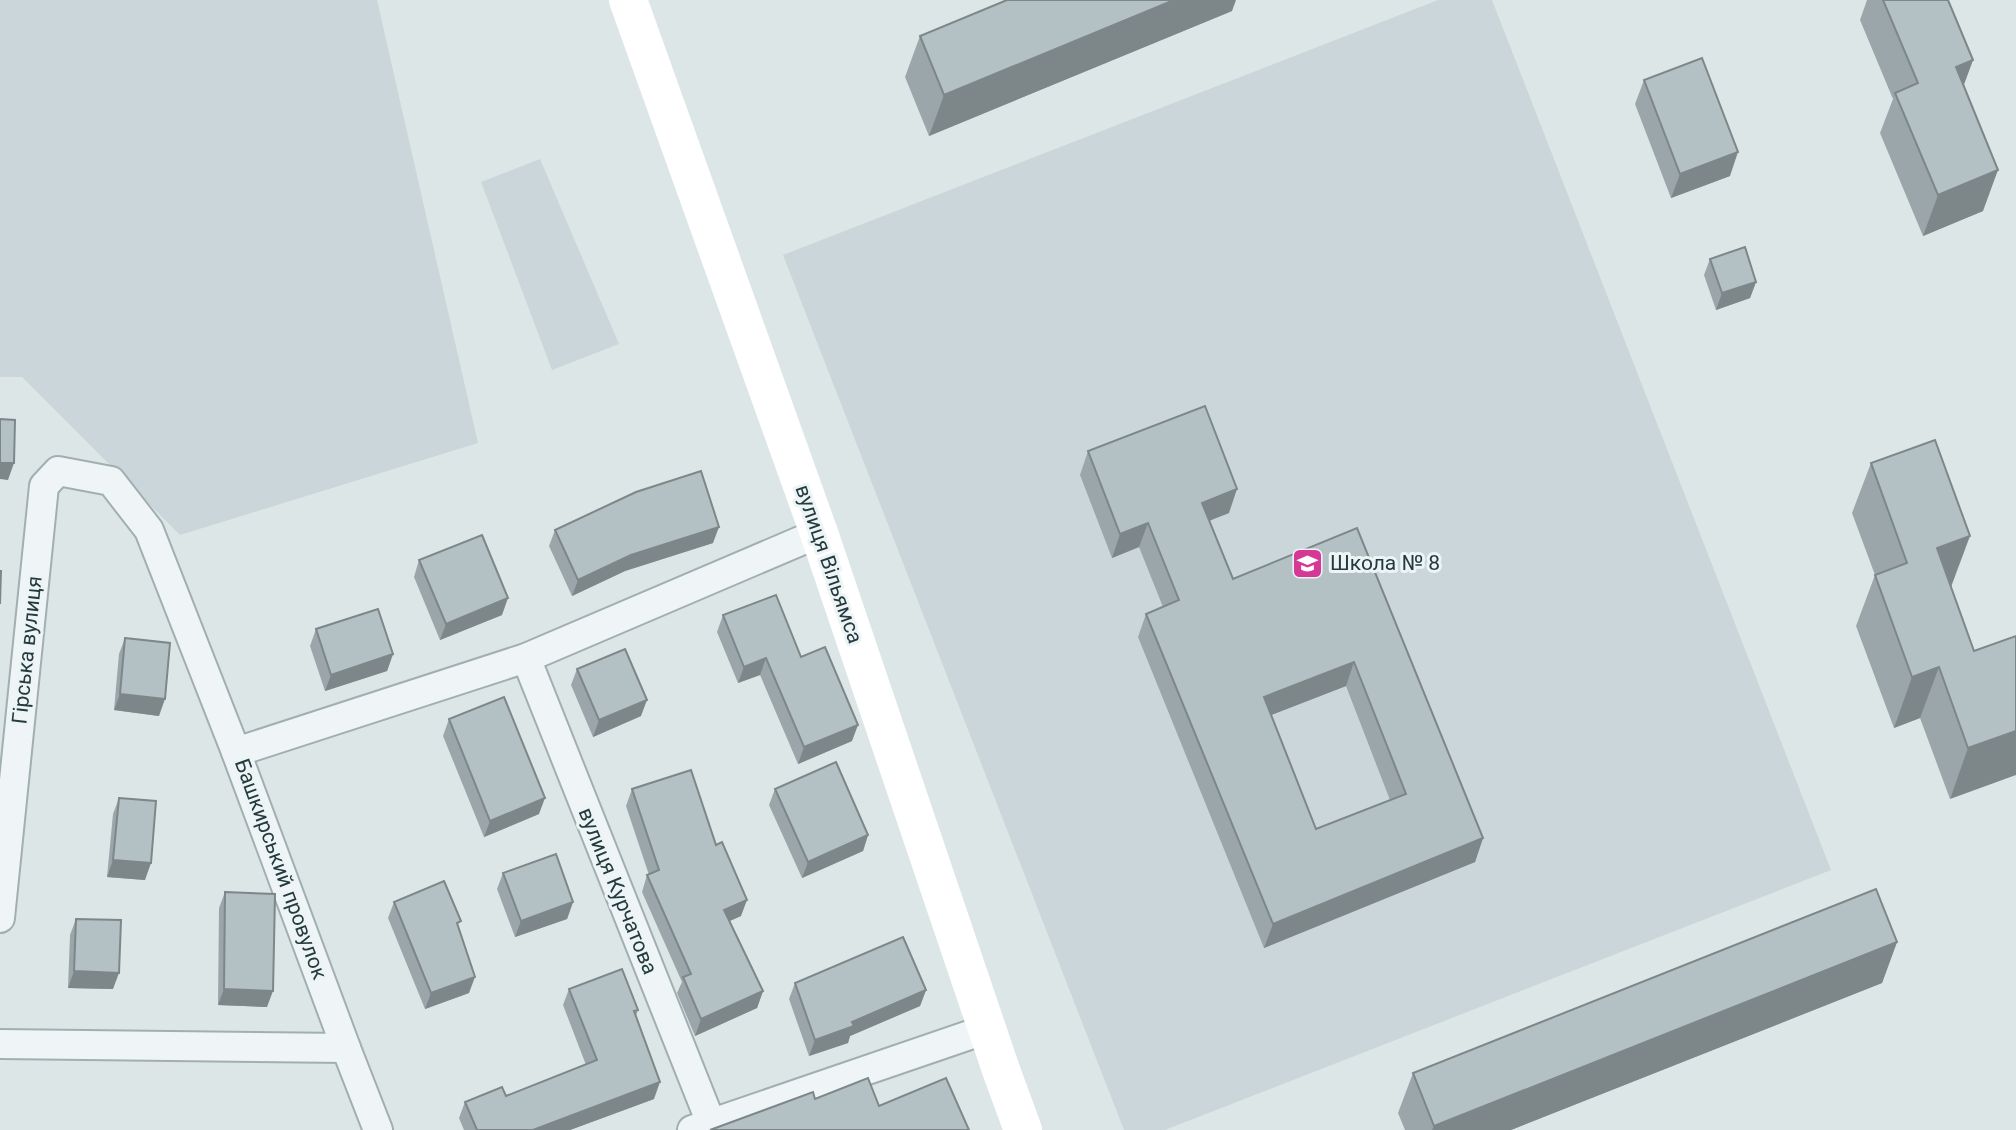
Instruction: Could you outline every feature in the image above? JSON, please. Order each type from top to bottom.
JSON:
[{"type":"street","name":"вулиця Вільямса","points":[[628,0],[819,533],[1023,1130]]},
{"type":"street","name":"Гірська вулиця","points":[[0,918],[44,486],[58,471],[111,481],[149,530],[236,752]]},
{"type":"street","name":"Башкирський провулок","points":[[378,1130],[236,752],[526,658],[819,533]]},
{"type":"street","name":"вулиця Курчатова","points":[[526,658],[701,1127]]},
{"type":"street","points":[[701,1127],[987,1029]]},
{"type":"street","points":[[0,1044],[346,1048]]},
{"type":"shaded area","points":[[0,0],[377,0],[478,443],[180,535],[22,377],[0,377]]},
{"type":"shaded area","name":"Школа № 8","points":[[1438,0],[1492,0],[1831,870],[1165,1130],[1124,1130],[783,255]]},
{"type":"shaded area","points":[[540,159],[619,344],[552,370],[481,182]]},
{"type":"building","points":[[1007,0],[1174,0],[944,95],[920,36]]},
{"type":"building","points":[[1883,0],[1948,0],[1973,60],[1956,67],[1998,170],[1938,195],[1895,93],[1918,83]]},
{"type":"building","points":[[1702,58],[1738,152],[1680,174],[1644,80]]},
{"type":"building","points":[[1745,247],[1756,282],[1722,293],[1710,259]]},
{"type":"building","points":[[1205,406],[1237,489],[1202,503],[1233,579],[1357,528],[1483,838],[1273,924],[1146,614],[1179,600],[1148,523],[1120,534],[1088,451]],"holes":[[[1354,662],[1406,794],[1316,829],[1264,697]]]},
{"type":"building","points":[[0,419],[15,420],[14,463],[0,463]]},
{"type":"building","points":[[1935,440],[1970,536],[1937,548],[1974,651],[2016,636],[2016,731],[1968,748],[1939,667],[1912,677],[1875,575],[1907,563],[1871,463]]},
{"type":"building","points":[[701,471],[719,527],[631,555],[578,580],[555,530],[636,492]]},
{"type":"building","points":[[482,535],[508,598],[446,624],[419,560]]},
{"type":"building","points":[[776,595],[801,657],[825,647],[858,725],[804,747],[766,658],[744,667],[723,615]]},
{"type":"building","points":[[378,609],[393,654],[331,675],[316,629]]},
{"type":"building","points":[[125,638],[170,643],[165,699],[120,694]]},
{"type":"building","points":[[625,649],[647,700],[599,720],[577,669]]},
{"type":"building","points":[[504,697],[545,798],[490,821],[449,719]]},
{"type":"building","points":[[836,762],[868,835],[808,862],[775,789]]},
{"type":"building","points":[[691,770],[716,845],[722,842],[747,900],[724,910],[763,991],[701,1019],[683,977],[691,974],[647,875],[659,870],[632,789]]},
{"type":"building","points":[[119,798],[156,801],[151,863],[113,860]]},
{"type":"building","points":[[556,854],[573,902],[521,921],[503,873]]},
{"type":"building","points":[[444,881],[461,921],[457,923],[475,977],[431,993],[394,902]]},
{"type":"building","points":[[1876,889],[1897,942],[1434,1126],[1413,1073]]},
{"type":"building","points":[[225,892],[275,894],[273,991],[224,989]]},
{"type":"building","points":[[76,919],[121,920],[119,973],[74,971]]},
{"type":"building","points":[[903,937],[926,990],[852,1022],[854,1026],[815,1040],[795,983]]},
{"type":"building","points":[[622,969],[660,1082],[533,1130],[477,1130],[465,1102],[502,1087],[506,1096],[597,1060],[569,989]]},
{"type":"building","points":[[868,1078],[879,1106],[946,1078],[969,1130],[710,1130],[813,1092],[815,1099]]},
{"type":"place","name":"Школа № 8","points":[[1307,563]]}]
